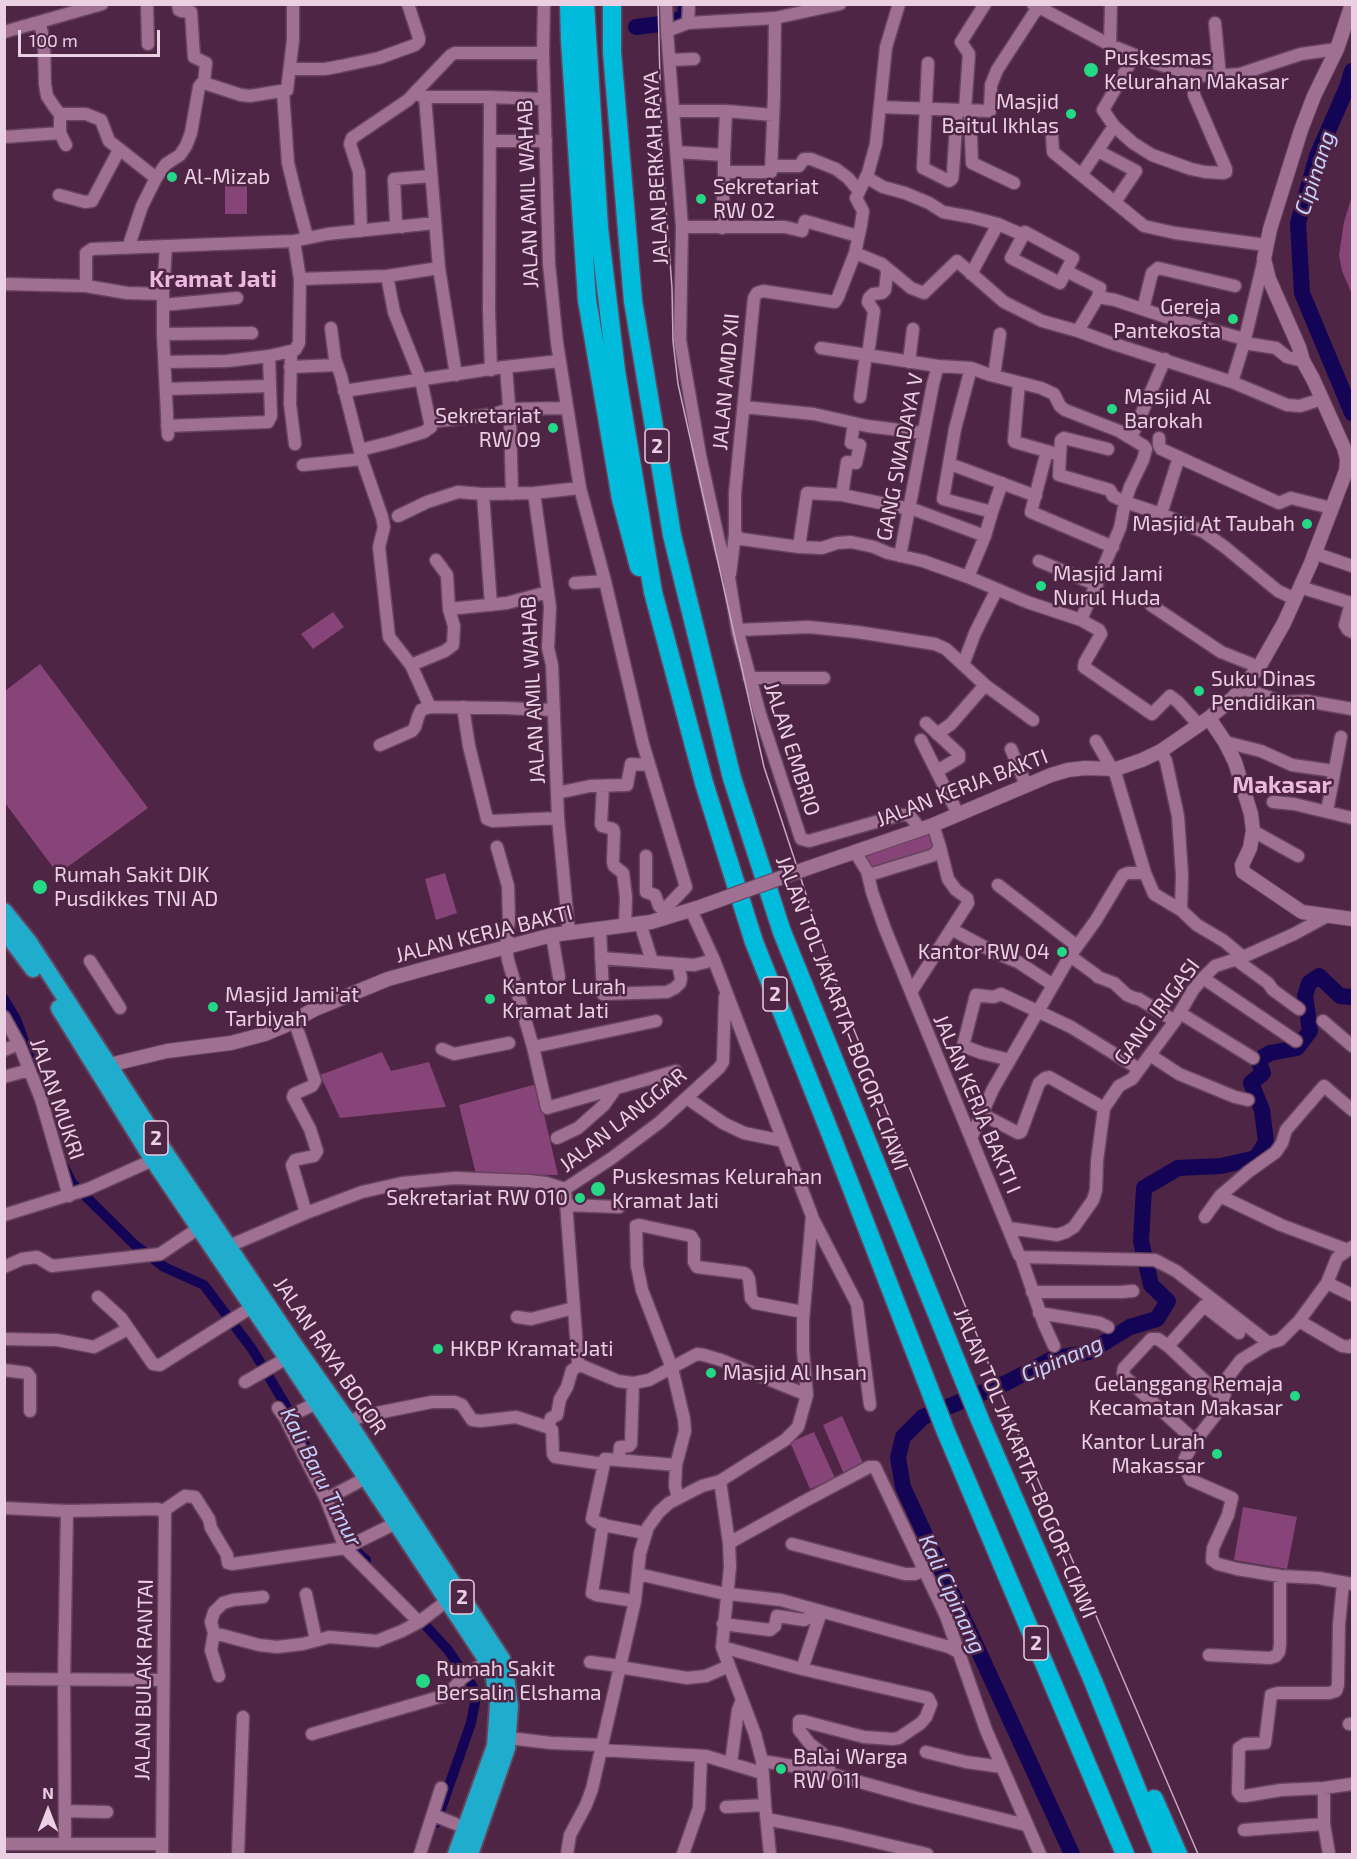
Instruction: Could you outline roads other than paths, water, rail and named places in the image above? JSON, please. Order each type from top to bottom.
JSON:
[{"type":"highway","points":[[560,4],[561,21],[570,40]]},
{"type":"highway","points":[[569,4],[587,300],[621,499],[639,569],[654,592]]},
{"type":"highway","name":"JALAN TOL JAKARTA–BOGOR–CIAWI","points":[[612,4],[612,52],[633,301],[672,535],[732,778],[782,932],[960,1373],[1093,1681],[1163,1854]]},
{"type":"highway","name":"2","points":[[586,10],[599,228],[616,371],[654,592],[704,783],[754,942],[946,1432],[1125,1854]]},
{"type":"highway","name":"JALAN RAYA BOGOR","points":[[4,911],[29,942],[51,986],[104,1068],[229,1246],[287,1350]]},
{"type":"highway","name":"JALAN RAYA BOGOR","points":[[4,930],[10,948],[51,986]]},
{"type":"highway","name":"JALAN RAYA BOGOR","points":[[104,1068],[153,1160],[250,1309],[348,1422],[502,1659],[509,1690],[509,1738],[504,1761],[470,1854]]},
{"type":"highway","name":"JALAN RAYA BOGOR","points":[[303,1370],[317,1403],[448,1600],[482,1665],[494,1677],[497,1692],[497,1734],[491,1759],[456,1854]]},
{"type":"highway","points":[[1093,1681],[1128,1739],[1178,1854]]},
{"type":"street","points":[[4,32],[102,4]]},
{"type":"street","points":[[147,4],[148,45]]},
{"type":"street","points":[[128,248],[142,206],[156,178],[166,164],[180,155],[186,146],[191,134],[199,87],[204,83],[206,63],[194,57],[191,12],[179,10],[178,4]]},
{"type":"street","points":[[204,83],[250,96],[287,90],[293,40],[293,4]]},
{"type":"street","points":[[290,69],[325,69],[341,66],[379,58],[415,45],[419,42],[419,38],[408,4]]},
{"type":"street","name":"JALAN AMIL WAHAB","points":[[544,4],[544,99],[552,306],[580,488],[605,581],[643,744],[686,887],[665,914]]},
{"type":"street","points":[[688,22],[689,4]]},
{"type":"street","points":[[667,30],[688,22],[775,18],[840,4]]},
{"type":"street","points":[[771,165],[799,166],[804,159],[811,159],[837,169],[858,190],[866,177],[876,144],[886,47],[899,4]]},
{"type":"street","points":[[928,63],[923,168],[949,181],[954,172],[964,110],[969,54],[961,42],[985,4]]},
{"type":"street","points":[[1110,45],[1111,4]]},
{"type":"street","points":[[1232,382],[1265,252],[1301,130],[1314,96],[1337,49],[1352,4]]},
{"type":"street","points":[[880,107],[990,111],[991,85],[1036,6],[1134,56],[1199,76],[1245,73],[1301,54],[1337,49]]},
{"type":"street","name":"JALAN BERKAH RAYA","points":[[666,10],[682,227],[681,340],[712,512],[729,578]]},
{"type":"street","points":[[724,172],[771,172],[775,18]]},
{"type":"street","points":[[40,22],[47,96],[60,114],[60,133],[66,145]]},
{"type":"street","points":[[1215,23],[1220,76]]},
{"type":"street","points":[[456,375],[439,268],[431,176],[420,95],[455,53],[543,53]]},
{"type":"street","points":[[1134,56],[1103,110],[1114,126],[1133,143],[1164,160],[1204,172],[1216,174],[1227,172],[1194,95],[1194,84],[1199,76]]},
{"type":"street","points":[[670,60],[694,59]]},
{"type":"street","points":[[283,92],[288,163],[308,237]]},
{"type":"street","points":[[361,231],[359,172],[350,144],[352,138],[408,100],[420,95],[544,99]]},
{"type":"street","points":[[490,97],[491,370]]},
{"type":"street","points":[[964,110],[972,163],[1014,183]]},
{"type":"street","points":[[674,111],[726,111],[773,115]]},
{"type":"street","points":[[722,228],[726,111]]},
{"type":"street","points":[[60,114],[86,114],[100,120],[109,141],[156,178]]},
{"type":"street","points":[[1082,174],[1114,126]]},
{"type":"street","points":[[4,137],[60,133]]},
{"type":"street","points":[[1052,136],[1053,152],[1144,226],[1265,252]]},
{"type":"street","points":[[490,141],[546,141]]},
{"type":"street","points":[[59,195],[85,202],[92,201],[119,150]]},
{"type":"street","points":[[1098,151],[1136,171],[1115,202]]},
{"type":"street","points":[[676,152],[724,155]]},
{"type":"street","points":[[402,227],[399,228],[396,223],[393,180],[431,176]]},
{"type":"street","points":[[866,177],[883,187],[928,203],[943,212],[998,224],[1023,235]]},
{"type":"street","name":"JALAN AMD XII","points":[[729,578],[735,534],[735,493],[754,298],[756,293],[763,291],[835,302],[855,253],[863,211],[856,202],[858,190]]},
{"type":"street","points":[[682,227],[785,227],[802,231],[805,221],[858,236]]},
{"type":"street","points":[[86,286],[87,252],[92,249],[294,241],[308,237],[435,224]]},
{"type":"street","points":[[971,274],[998,224]]},
{"type":"street","points":[[1025,232],[1073,258],[1060,283],[1011,258],[1023,235],[1025,232]]},
{"type":"street","points":[[166,362],[227,361],[295,350],[299,343],[300,279],[294,241]]},
{"type":"street","points":[[166,246],[163,334],[166,362],[167,430],[268,422],[271,416],[269,356]]},
{"type":"street","name":"JALAN KERJA BAKTI","points":[[104,1068],[167,1051],[231,1042],[265,1034],[315,1009],[388,979],[552,935],[640,923],[665,914],[694,909],[926,827],[1068,770],[1124,767],[1161,751],[1204,722],[1234,697],[1260,667],[1284,623],[1350,461],[1303,361],[1269,279],[1265,252]]},
{"type":"street","points":[[855,253],[882,264],[911,288],[924,293],[957,261],[1004,302],[1042,321],[1165,359],[1232,382],[1291,406],[1300,406],[1322,399]]},
{"type":"street","points":[[300,279],[387,276],[439,268]]},
{"type":"street","points":[[860,397],[874,310],[868,302],[873,294],[882,293],[885,290],[886,268]]},
{"type":"street","points":[[1143,309],[1152,273],[1158,268],[1234,286]]},
{"type":"street","points":[[1066,271],[1099,286],[1098,297],[1078,331]]},
{"type":"street","points":[[303,465],[361,455],[424,432],[431,427],[421,380],[394,312],[387,276]]},
{"type":"street","points":[[4,284],[86,286],[163,300],[237,298]]},
{"type":"street","points":[[1098,297],[1115,300],[1244,341],[1276,348],[1287,357],[1303,361]]},
{"type":"street","points":[[331,328],[332,346],[361,455],[384,526],[379,547],[389,637],[411,666],[430,707]]},
{"type":"street","points":[[909,362],[913,329]]},
{"type":"street","points":[[163,334],[252,333]]},
{"type":"street","points":[[994,376],[1000,334]]},
{"type":"street","points":[[821,348],[938,366],[971,368],[1050,391],[1065,410],[1119,431],[1144,446],[1146,449],[1143,460],[1125,502],[1120,528],[1081,620]]},
{"type":"street","points":[[291,352],[290,404],[295,444]]},
{"type":"street","points":[[1131,438],[1165,359]]},
{"type":"street","points":[[344,391],[560,361]]},
{"type":"street","points":[[290,367],[337,365]]},
{"type":"street","name":"GANG SWADAYA V","points":[[900,556],[938,366]]},
{"type":"street","points":[[506,367],[512,494]]},
{"type":"street","points":[[971,368],[955,429],[943,499],[992,512]]},
{"type":"street","points":[[1019,383],[1014,441],[1060,455]]},
{"type":"street","points":[[166,389],[270,386]]},
{"type":"street","points":[[744,407],[814,414],[867,426],[924,433]]},
{"type":"street","points":[[430,422],[495,414],[509,409],[567,408]]},
{"type":"street","points":[[842,495],[848,462],[856,463],[860,445],[851,443],[854,423]]},
{"type":"street","points":[[1108,449],[1064,438],[1061,440],[1059,475],[1110,489],[1113,496],[1125,502],[1204,532],[1278,591],[1351,603],[1345,625],[1353,632]]},
{"type":"street","points":[[1160,438],[1161,449],[1279,503],[1291,498],[1331,508]]},
{"type":"street","points":[[1047,451],[1036,496],[1030,510],[1032,513],[1113,547]]},
{"type":"street","points":[[1161,514],[1179,457]]},
{"type":"street","points":[[950,464],[1036,496]]},
{"type":"street","points":[[964,575],[985,536],[1002,483]]},
{"type":"street","points":[[398,516],[446,494],[458,492],[512,494],[580,488]]},
{"type":"street","name":"JALAN AMIL WAHAB","points":[[534,493],[550,607],[548,648],[552,665],[558,818],[569,933]]},
{"type":"street","points":[[483,494],[491,605]]},
{"type":"street","points":[[799,547],[806,494],[842,495],[910,508],[985,536]]},
{"type":"street","points":[[735,534],[741,539],[799,547],[822,548],[837,543],[851,542],[874,547],[964,575],[1028,602],[1081,620],[1099,630],[1101,634],[1084,667],[1152,714],[1170,696],[1174,698],[1225,742],[1235,762],[1251,814],[1253,831],[1250,848],[1242,865],[1243,872],[1302,912],[1353,919]]},
{"type":"street","points":[[1314,553],[1353,566]]},
{"type":"street","points":[[411,666],[453,645],[454,626],[449,609],[447,575],[436,560]]},
{"type":"street","points":[[1039,561],[1097,585]]},
{"type":"street","name":"JALAN EMBRIO","points":[[729,578],[749,678],[801,839],[809,841],[900,815],[907,815],[926,827]]},
{"type":"street","points":[[575,583],[605,581]]},
{"type":"street","points":[[963,665],[975,633],[997,589]]},
{"type":"street","points":[[449,609],[507,603],[548,592]]},
{"type":"street","points":[[1151,605],[1221,652],[1260,667]]},
{"type":"street","points":[[738,630],[809,627],[924,641],[946,649],[985,685],[1033,720]]},
{"type":"street","points":[[749,678],[824,678]]},
{"type":"street","points":[[937,734],[951,724],[985,685]]},
{"type":"street","points":[[1242,688],[1283,702],[1307,701],[1353,709]]},
{"type":"street","points":[[380,745],[412,731],[422,710],[430,707],[553,710]]},
{"type":"street","points":[[463,707],[469,746],[487,819],[493,821],[558,818]]},
{"type":"street","points":[[926,723],[959,756],[937,771]]},
{"type":"street","points":[[1327,811],[1341,737]]},
{"type":"street","points":[[921,740],[958,814]]},
{"type":"street","points":[[1096,741],[1113,769],[1145,873],[1155,896],[1181,910],[1197,925],[1224,941],[1239,958],[1270,984],[1272,990],[1299,1009]]},
{"type":"street","points":[[1225,742],[1261,751],[1292,765],[1334,771]]},
{"type":"street","points":[[1011,749],[1026,785]]},
{"type":"street","points":[[1161,751],[1178,816],[1182,875],[1181,910]]},
{"type":"street","points":[[557,793],[590,786],[627,785],[631,764],[649,765]]},
{"type":"street","points":[[603,786],[602,826],[613,829],[614,832],[613,862],[622,873],[626,897],[625,925]]},
{"type":"street","points":[[1272,802],[1294,804],[1353,818]]},
{"type":"street","points":[[911,992],[968,903],[948,879],[940,848],[926,827]]},
{"type":"street","points":[[1253,831],[1298,856]]},
{"type":"street","points":[[497,847],[508,886],[509,919],[506,948],[508,960],[548,1108],[676,1071]]},
{"type":"street","points":[[868,875],[933,855],[940,848]]},
{"type":"street","name":"JALAN KERJA BAKTI I","points":[[855,852],[868,875],[885,929],[1009,1228],[1018,1255],[1021,1257],[1039,1312],[1054,1346]]},
{"type":"street","points":[[646,856],[646,892],[655,895],[665,914]]},
{"type":"street","points":[[971,1138],[993,1089],[1073,951],[1124,874],[1145,873]]},
{"type":"street","points":[[998,885],[1073,951],[1098,977],[1114,983],[1127,995],[1178,1017],[1253,1058]]},
{"type":"street","points":[[694,909],[812,1216],[857,1304],[870,1405]]},
{"type":"street","name":"GANG IRIGASI","points":[[1009,1228],[1057,1234],[1066,1233],[1074,1227],[1093,1200],[1096,1190],[1097,1161],[1104,1108],[1119,1086],[1132,1079],[1178,1017],[1193,990],[1215,966],[1239,958],[1333,916]]},
{"type":"street","points":[[640,923],[652,961]]},
{"type":"street","points":[[600,929],[603,994],[668,992],[680,983],[678,964]]},
{"type":"street","points":[[951,929],[1018,962],[1053,985]]},
{"type":"street","points":[[552,935],[559,977]]},
{"type":"street","points":[[602,958],[694,965],[714,960]]},
{"type":"street","points":[[90,961],[120,1008]]},
{"type":"street","points":[[1203,978],[1296,1041]]},
{"type":"street","name":"JALAN LANGGAR","points":[[229,1246],[362,1192],[402,1183],[455,1178],[529,1181],[546,1183],[565,1190],[660,1122],[722,1065],[726,991]]},
{"type":"street","points":[[1010,1060],[964,1047],[975,995],[994,997],[1001,994],[1071,1028],[1139,1069]]},
{"type":"street","name":"JALAN MUKRI","points":[[4,1017],[19,1044],[41,1099],[70,1195]]},
{"type":"street","points":[[294,1020],[315,1081],[312,1086],[294,1094],[293,1097],[310,1129],[316,1152],[314,1156],[295,1160],[292,1165],[306,1213]]},
{"type":"street","points":[[533,1047],[656,1021]]},
{"type":"street","points":[[1323,1021],[1353,1046]]},
{"type":"street","points":[[442,1048],[454,1054],[508,1043]]},
{"type":"street","points":[[4,1050],[19,1044]]},
{"type":"street","points":[[1150,1055],[1179,1074],[1248,1100]]},
{"type":"street","points":[[4,1077],[29,1070]]},
{"type":"street","points":[[982,1114],[1018,1133],[1021,1132],[1039,1083],[1049,1077],[1104,1108]]},
{"type":"street","points":[[1205,1217],[1220,1196],[1276,1152],[1286,1130],[1324,1086],[1353,1110]]},
{"type":"street","points":[[557,1138],[578,1128],[604,1105],[616,1088]]},
{"type":"street","points":[[687,1098],[723,1123],[744,1133],[783,1141]]},
{"type":"street","points":[[4,1215],[84,1190],[153,1160]]},
{"type":"street","points":[[565,1190],[580,1365],[618,1381],[633,1383],[649,1380],[696,1354],[704,1355],[722,1360],[807,1395]]},
{"type":"street","points":[[1220,1196],[1281,1226],[1350,1248]]},
{"type":"street","points":[[566,1205],[619,1207]]},
{"type":"street","points":[[567,1854],[570,1834],[586,1805],[592,1788],[635,1601],[640,1553],[651,1521],[658,1512],[678,1498],[702,1486],[720,1481],[791,1435],[798,1427],[807,1395],[803,1350],[804,1312],[812,1216]]},
{"type":"street","points":[[678,1498],[675,1486],[676,1464],[685,1425],[672,1368],[642,1290],[637,1266],[635,1228],[638,1225],[691,1236],[694,1241],[694,1262],[698,1267],[744,1273],[749,1279],[751,1298],[755,1303],[804,1312]]},
{"type":"street","points":[[4,1267],[22,1259],[37,1257],[52,1266],[160,1254],[199,1228]]},
{"type":"street","points":[[1350,1248],[1337,1258],[1327,1282],[1299,1321],[1280,1340],[1269,1342],[1241,1360],[1228,1377],[1217,1413],[1195,1441],[1185,1458],[1184,1466],[1191,1480],[1232,1498],[1212,1560],[1237,1569],[1348,1583],[1339,1625],[1336,1690],[1329,1693],[1274,1694],[1270,1699],[1264,1743],[1245,1744],[1239,1748],[1238,1792],[1241,1796],[1353,1784]]},
{"type":"street","points":[[1021,1257],[1155,1260],[1176,1271],[1269,1342]]},
{"type":"street","points":[[1327,1282],[1353,1295]]},
{"type":"street","points":[[1032,1292],[1133,1291]]},
{"type":"street","points":[[98,1297],[121,1318],[153,1364],[160,1365],[250,1309]]},
{"type":"street","points":[[1168,1346],[1204,1306],[1239,1333]]},
{"type":"street","points":[[517,1317],[531,1319],[574,1308]]},
{"type":"street","points":[[1039,1312],[1100,1323],[1108,1327]]},
{"type":"street","points":[[1299,1321],[1342,1346],[1353,1345]]},
{"type":"street","points":[[4,1339],[57,1341],[94,1347],[128,1329]]},
{"type":"street","points":[[1195,1441],[1125,1377],[1124,1368],[1151,1339],[1158,1339],[1223,1398]]},
{"type":"street","points":[[245,1382],[287,1350]]},
{"type":"street","points":[[580,1365],[572,1370],[567,1387],[560,1399],[557,1415],[549,1421],[553,1454],[604,1464]]},
{"type":"street","points":[[4,1370],[27,1373],[30,1377],[30,1412]]},
{"type":"street","points":[[619,1460],[620,1447],[631,1444],[633,1383]]},
{"type":"street","points":[[348,1422],[362,1416],[432,1402],[455,1402],[462,1405],[472,1420],[516,1417],[550,1428]]},
{"type":"street","points":[[317,1403],[282,1413],[329,1498],[350,1546],[422,1620]]},
{"type":"street","points":[[645,1533],[594,1521],[592,1517],[605,1459],[676,1464]]},
{"type":"street","points":[[729,1543],[873,1466],[946,1616],[986,1730],[1040,1854]]},
{"type":"street","points":[[329,1498],[366,1479]]},
{"type":"street","points":[[720,1481],[730,1567],[722,1647],[755,1734],[762,1767],[770,1854]]},
{"type":"street","points":[[4,1508],[67,1511],[161,1510],[185,1496],[195,1497],[209,1518],[211,1528],[227,1555],[228,1563],[350,1546],[396,1523]]},
{"type":"street","name":"JALAN BULAK RANTAI","points":[[161,1510],[165,1516],[162,1849]]},
{"type":"street","points":[[65,1843],[64,1680],[67,1511]]},
{"type":"street","points":[[603,1524],[592,1593],[635,1601]]},
{"type":"street","points":[[792,1544],[905,1574],[915,1574],[924,1570]]},
{"type":"street","points":[[638,1574],[682,1586],[727,1594],[781,1599],[949,1647],[958,1652]]},
{"type":"street","points":[[1209,1655],[1270,1658],[1276,1656],[1280,1644],[1280,1576]]},
{"type":"street","points":[[306,1594],[316,1640]]},
{"type":"street","points":[[219,1676],[211,1650],[214,1612],[223,1603],[263,1597]]},
{"type":"street","points":[[214,1633],[269,1647],[303,1644],[337,1636],[377,1641],[422,1620],[448,1600]]},
{"type":"street","points":[[723,1624],[770,1630],[775,1626],[777,1616],[804,1620],[821,1612]]},
{"type":"street","points":[[802,1669],[821,1612]]},
{"type":"street","points":[[722,1647],[802,1669],[928,1698],[931,1704],[921,1723],[893,1739],[864,1737],[799,1721],[799,1730],[810,1744],[824,1754],[831,1774]]},
{"type":"street","points":[[590,1662],[687,1678],[706,1676],[729,1666]]},
{"type":"street","points":[[312,1734],[443,1696],[452,1690],[462,1678],[482,1665]]},
{"type":"street","points":[[4,1679],[163,1680]]},
{"type":"street","points":[[731,1763],[738,1710],[742,1700]]},
{"type":"street","points":[[238,1854],[243,1717]]},
{"type":"street","points":[[509,1738],[701,1756],[762,1767],[797,1766],[1026,1825]]},
{"type":"street","points":[[926,1752],[1002,1767]]},
{"type":"street","points":[[683,1854],[699,1808],[701,1756]]},
{"type":"street","points":[[420,1854],[437,1817],[441,1788]]},
{"type":"street","points":[[1324,1788],[1324,1824],[1329,1854]]},
{"type":"street","points":[[726,1807],[765,1805]]},
{"type":"street","points":[[65,1811],[108,1812]]},
{"type":"street","points":[[437,1817],[466,1828]]},
{"type":"street","points":[[767,1819],[927,1854]]},
{"type":"street","points":[[1244,1830],[1324,1824]]},
{"type":"street","points":[[4,1844],[65,1843],[162,1849]]},
{"type":"waterway","points":[[636,27],[669,23],[685,17],[686,4]]},
{"type":"waterway","name":"Cipinang","points":[[1352,71],[1317,156],[1298,223],[1302,293],[1352,413]]},
{"type":"waterway","name":"Cipinang","points":[[1072,1854],[903,1487],[898,1458],[903,1437],[923,1417],[1006,1383],[1052,1359],[1089,1352],[1130,1327],[1157,1319],[1168,1301],[1151,1285],[1141,1241],[1144,1188],[1178,1168],[1221,1166],[1256,1158],[1266,1142],[1262,1110],[1251,1083],[1263,1073],[1258,1060],[1270,1053],[1297,1048],[1310,1031],[1305,996],[1309,983],[1319,976],[1340,996],[1352,997]]},
{"type":"waterway","name":"Kali Baru Timur","points":[[4,999],[16,1019],[34,1069]]},
{"type":"waterway","name":"Kali Baru Timur","points":[[64,1167],[72,1183],[135,1245],[164,1267],[204,1285],[260,1362]]},
{"type":"waterway","name":"Kali Baru Timur","points":[[269,1377],[292,1416],[306,1447]]},
{"type":"waterway","name":"Kali Baru Timur","points":[[340,1521],[357,1552],[366,1560]]},
{"type":"waterway","name":"Kali Baru Timur","points":[[417,1616],[448,1650],[473,1687],[475,1702],[471,1723],[436,1823]]},
{"type":"tram line","points":[[658,4],[662,153],[672,288],[673,341],[678,384],[764,767],[836,985],[991,1370],[1198,1854]]},
{"type":"place","name":"Puskesmas Kelurahan Makasar","points":[[1091,70]]},
{"type":"place","name":"Masjid Baitul Ikhlas","points":[[1071,114]]},
{"type":"place","name":"Al-Mizab","points":[[172,177]]},
{"type":"place","name":"Sekretariat RW 02","points":[[701,199]]},
{"type":"place","name":"Gereja Pantekosta","points":[[1233,319]]},
{"type":"place","name":"Masjid Al Barokah","points":[[1112,409]]},
{"type":"place","name":"Sekretariat RW 09","points":[[553,428]]},
{"type":"place","name":"Masjid At Taubah","points":[[1307,524]]},
{"type":"place","name":"Masjid Jami Nurul Huda","points":[[1041,586]]},
{"type":"place","name":"Suku Dinas Pendidikan","points":[[1199,691]]},
{"type":"place","name":"Rumah Sakit DIK Pusdikkes TNI AD","points":[[40,887]]},
{"type":"place","name":"Kantor RW 04","points":[[1062,952]]},
{"type":"place","name":"Kantor Lurah Kramat Jati","points":[[490,999]]},
{"type":"place","name":"Masjid Jami'at Tarbiyah","points":[[213,1007]]},
{"type":"place","name":"Puskesmas Kelurahan Kramat Jati","points":[[598,1189]]},
{"type":"place","name":"Sekretariat RW 010","points":[[580,1198]]},
{"type":"place","name":"HKBP Kramat Jati","points":[[438,1349]]},
{"type":"place","name":"Masjid Al Ihsan","points":[[711,1373]]},
{"type":"place","name":"Gelanggang Remaja Kecamatan Makasar","points":[[1295,1396]]},
{"type":"place","name":"Kantor Lurah Makassar","points":[[1217,1454]]},
{"type":"place","name":"Rumah Sakit Bersalin Elshama","points":[[423,1681]]},
{"type":"place","name":"Balai Warga RW 011","points":[[781,1769]]},
{"type":"district","name":"Kramat Jati","points":[[213,279]]},
{"type":"district","name":"Makasar","points":[[1282,785]]},
{"type":"water label","name":"Kali Cipinang","points":[[952,1594]]}]
